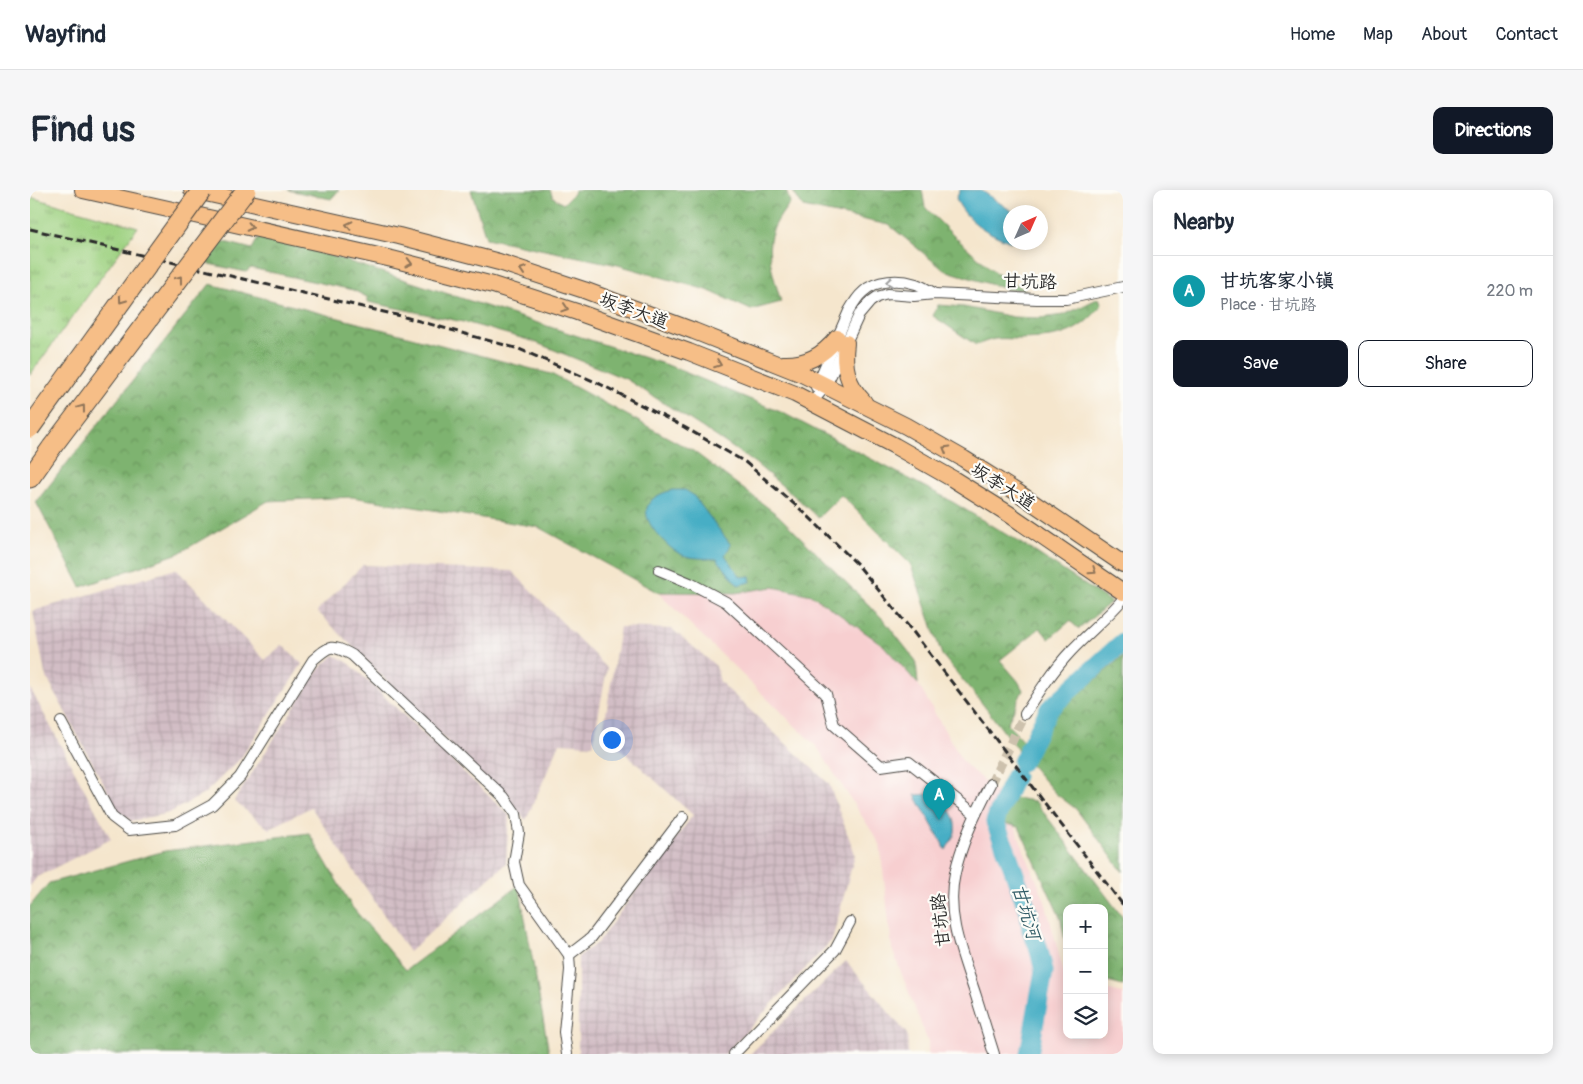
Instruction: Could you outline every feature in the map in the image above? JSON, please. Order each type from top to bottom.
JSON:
[{"type":"highway","points":[[30,428],[202,190]]},
{"type":"highway","points":[[30,478],[246,190]]},
{"type":"main road","name":"坂李大道","points":[[83,190],[392,258],[493,285],[577,312],[689,352],[795,394],[895,446],[1009,514],[1123,592]]},
{"type":"main road","name":"坂李大道","points":[[192,190],[399,236],[499,262],[584,290],[694,331],[822,384],[871,408],[964,459],[1020,494],[1123,564]]},
{"type":"main road","points":[[776,364],[805,362],[842,341],[848,376],[853,388],[871,408]]},
{"type":"street","name":"甘坑路","points":[[812,402],[842,341],[859,315],[877,297],[888,294],[914,296],[935,294],[1066,299],[1123,287]]},
{"type":"street","points":[[658,570],[690,583],[726,602],[826,694],[834,725],[881,766],[909,762],[975,814]]},
{"type":"street","points":[[1025,714],[1055,670],[1071,651],[1123,599]]},
{"type":"street","points":[[61,722],[112,817],[129,830],[175,825],[212,805],[240,777],[313,660],[326,648],[337,647],[352,655],[504,797],[516,814],[519,833],[514,862],[518,885],[569,955],[570,970],[564,1032],[567,1054]]},
{"type":"street","name":"甘坑路","points":[[991,784],[975,814],[954,874],[952,910],[961,953],[994,1054]]},
{"type":"street","points":[[569,955],[591,938],[683,817]]},
{"type":"street","points":[[734,1054],[835,950],[850,922]]},
{"type":"shaded area","points":[[363,565],[512,571],[607,668],[593,745],[560,743],[526,820],[317,611]]},
{"type":"shaded area","points":[[176,569],[265,660],[282,645],[302,664],[241,758],[204,794],[169,813],[131,821],[118,811],[45,674],[33,611]]},
{"type":"shaded area","points":[[773,587],[812,595],[883,645],[918,684],[963,762],[1012,807],[1017,833],[1045,901],[1063,969],[1063,1039],[1108,1039],[1108,990],[1123,993],[1123,1054],[928,1054],[928,1042],[892,949],[880,844],[817,747],[657,592],[735,593]]},
{"type":"shaded area","points":[[620,627],[672,629],[716,666],[720,682],[829,784],[855,854],[832,940],[725,1054],[578,1054],[578,957],[597,943],[693,815],[603,733]]},
{"type":"shaded area","points":[[334,655],[349,663],[509,815],[506,863],[409,952],[311,807],[269,829],[234,801],[319,669]]},
{"type":"shaded area","points":[[30,688],[111,839],[37,877],[30,886]]},
{"type":"shaded area","points":[[846,961],[907,1034],[908,1054],[750,1054]]},
{"type":"green space","points":[[288,190],[339,190],[331,199]]},
{"type":"green space","points":[[471,190],[550,190],[553,197],[563,204],[575,190],[786,190],[790,203],[775,225],[769,248],[772,272],[781,302],[751,310],[707,290],[618,265],[486,238]]},
{"type":"green space","points":[[792,190],[922,190],[925,207],[956,238],[996,273],[1026,290],[1006,289],[944,270],[889,225],[803,207]]},
{"type":"green space","points":[[30,197],[138,227],[30,375]]},
{"type":"green space","points":[[261,233],[670,366],[783,413],[946,498],[1035,552],[1111,602],[1079,629],[1070,621],[1049,639],[1040,628],[1000,660],[1018,681],[1023,690],[1007,724],[1032,750],[1048,720],[1123,656],[1123,872],[1076,809],[1055,793],[1021,754],[942,655],[911,565],[841,495],[818,518],[755,463],[626,379],[532,341],[468,323],[368,302],[367,297],[353,290],[251,268],[246,272],[200,262],[217,240],[252,249]]},
{"type":"green space","points":[[210,284],[551,374],[693,451],[779,516],[883,619],[916,661],[918,684],[883,645],[812,595],[773,587],[735,593],[657,592],[538,527],[352,497],[268,501],[179,553],[81,587],[36,502]]},
{"type":"green space","points":[[1099,298],[1102,305],[1084,323],[1065,333],[1044,338],[995,339],[976,345],[933,316],[938,305],[964,307],[1013,317],[1040,318],[1064,315]]},
{"type":"green space","points":[[1013,798],[1035,801],[1123,918],[1123,986],[1108,982],[1108,904],[1063,904],[1063,930],[1061,919],[1019,827],[999,822],[1004,808]]},
{"type":"green space","points":[[309,833],[352,907],[406,970],[519,885],[549,1052],[547,1054],[30,1054],[30,906],[49,883],[165,851]]},
{"type":"water","points":[[960,190],[981,190],[1003,205],[1003,239],[979,226],[966,214],[956,199]]},
{"type":"water","points":[[673,490],[685,490],[693,495],[731,545],[725,555],[741,577],[750,576],[751,582],[738,585],[717,559],[695,558],[680,554],[673,550],[652,528],[648,520],[647,507],[656,497]]},
{"type":"water","points":[[929,794],[948,808],[954,820],[953,839],[946,850],[915,795]]},
{"type":"waterway","name":"甘坑河","points":[[1022,762],[1049,709],[1123,642]]},
{"type":"waterway","name":"甘坑河","points":[[1015,776],[995,822],[1029,914],[1031,930],[1038,946],[1044,971],[1029,1054]]},
{"type":"tunnel","points":[[991,784],[1025,714]]},
{"type":"railway","points":[[30,229],[401,316],[519,349],[600,384],[684,427],[745,462],[807,515],[857,564],[914,633],[1123,905]]},
{"type":"place","name":"甘坑客家小镇","points":[[939,820]]}]
